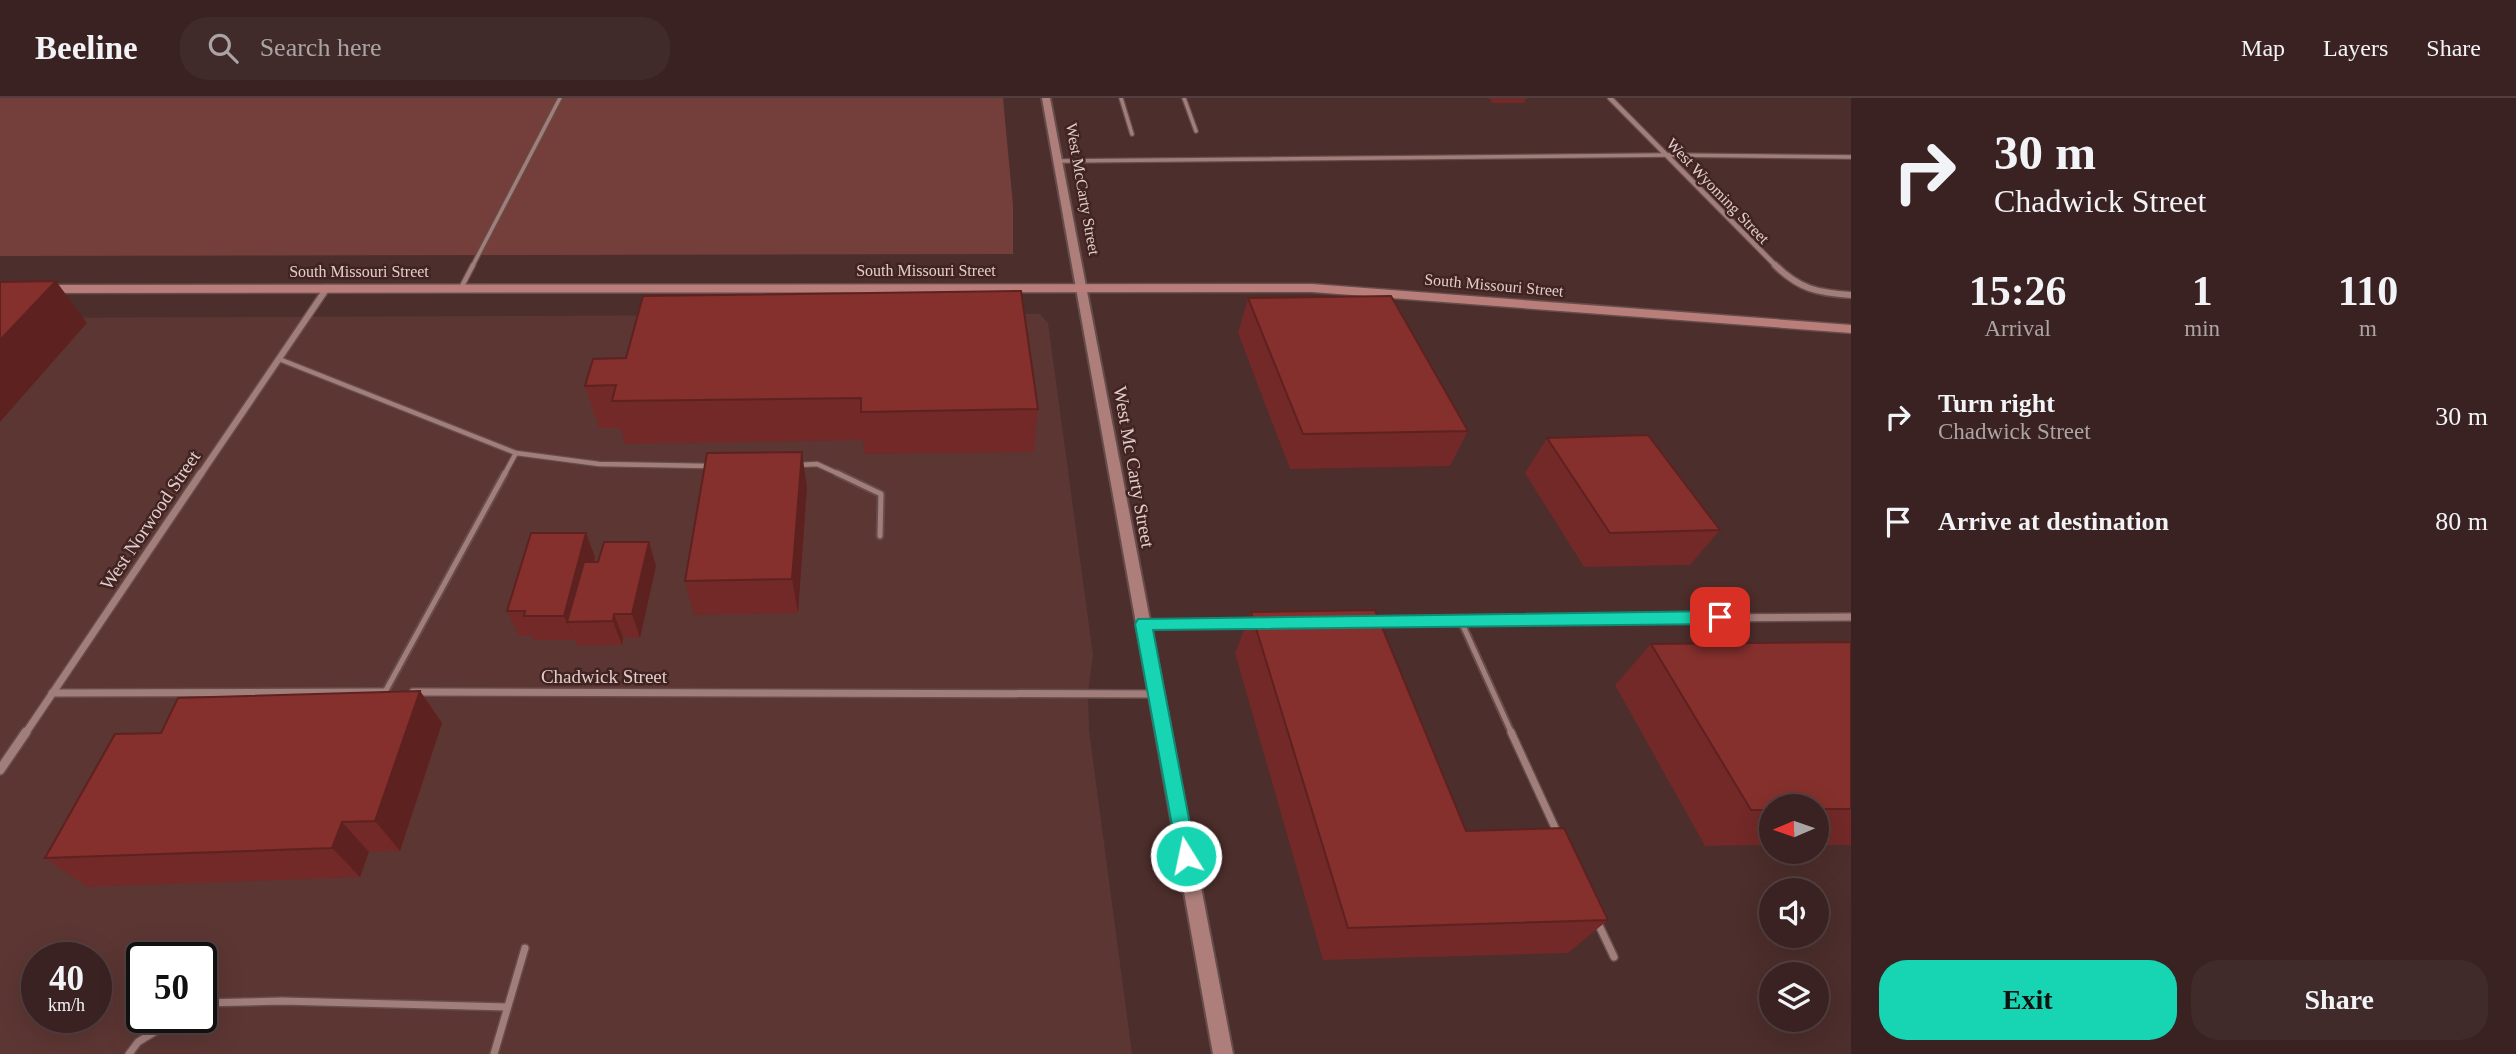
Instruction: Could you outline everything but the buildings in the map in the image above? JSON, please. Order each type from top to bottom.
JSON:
[{"type":"main road","name":"West McCarty Street","points":[[1046,98],[1081,287]]},
{"type":"main road","name":"West Mc Carty Street","points":[[1081,287],[1156,694]]},
{"type":"main road","name":"South Missouri Street","points":[[0,289],[1312,288],[1851,329]]},
{"type":"main road","points":[[1156,694],[1223,1054]]},
{"type":"street","name":"West Wyoming Street","points":[[1611,98],[1792,282],[1815,291],[1851,295]]},
{"type":"street","name":"West Norwood Street","points":[[0,770],[327,288]]},
{"type":"street","points":[[1363,620],[1851,617]]},
{"type":"street","points":[[1143,624],[1266,622]]},
{"type":"street","name":"Chadwick Street","points":[[52,693],[1156,694]]},
{"type":"lane","points":[[461,288],[560,98]]},
{"type":"lane","points":[[1121,98],[1132,134]]},
{"type":"lane","points":[[1184,98],[1196,131]]},
{"type":"lane","points":[[1058,161],[1667,155],[1851,157]]},
{"type":"lane","points":[[279,359],[516,453],[599,464],[713,466]]},
{"type":"lane","points":[[385,692],[516,453]]},
{"type":"lane","points":[[791,465],[817,464],[881,494],[880,536]]},
{"type":"lane","points":[[1460,619],[1563,844]]},
{"type":"lane","points":[[1591,907],[1614,957]]},
{"type":"lane","points":[[494,1054],[525,948]]},
{"type":"lane","points":[[217,1003],[282,1001],[507,1007]]},
{"type":"lane","points":[[129,1054],[138,1042],[153,1033]]},
{"type":"shaded area","points":[[0,98],[1003,98],[1013,205],[1013,254],[0,256]]},
{"type":"shaded area","points":[[1040,314],[1048,323],[1093,655],[1088,693],[1089,730],[1132,1054],[0,1054],[0,318]]},
{"type":"route","points":[[1186,856],[1143,624],[1720,617]]}]
